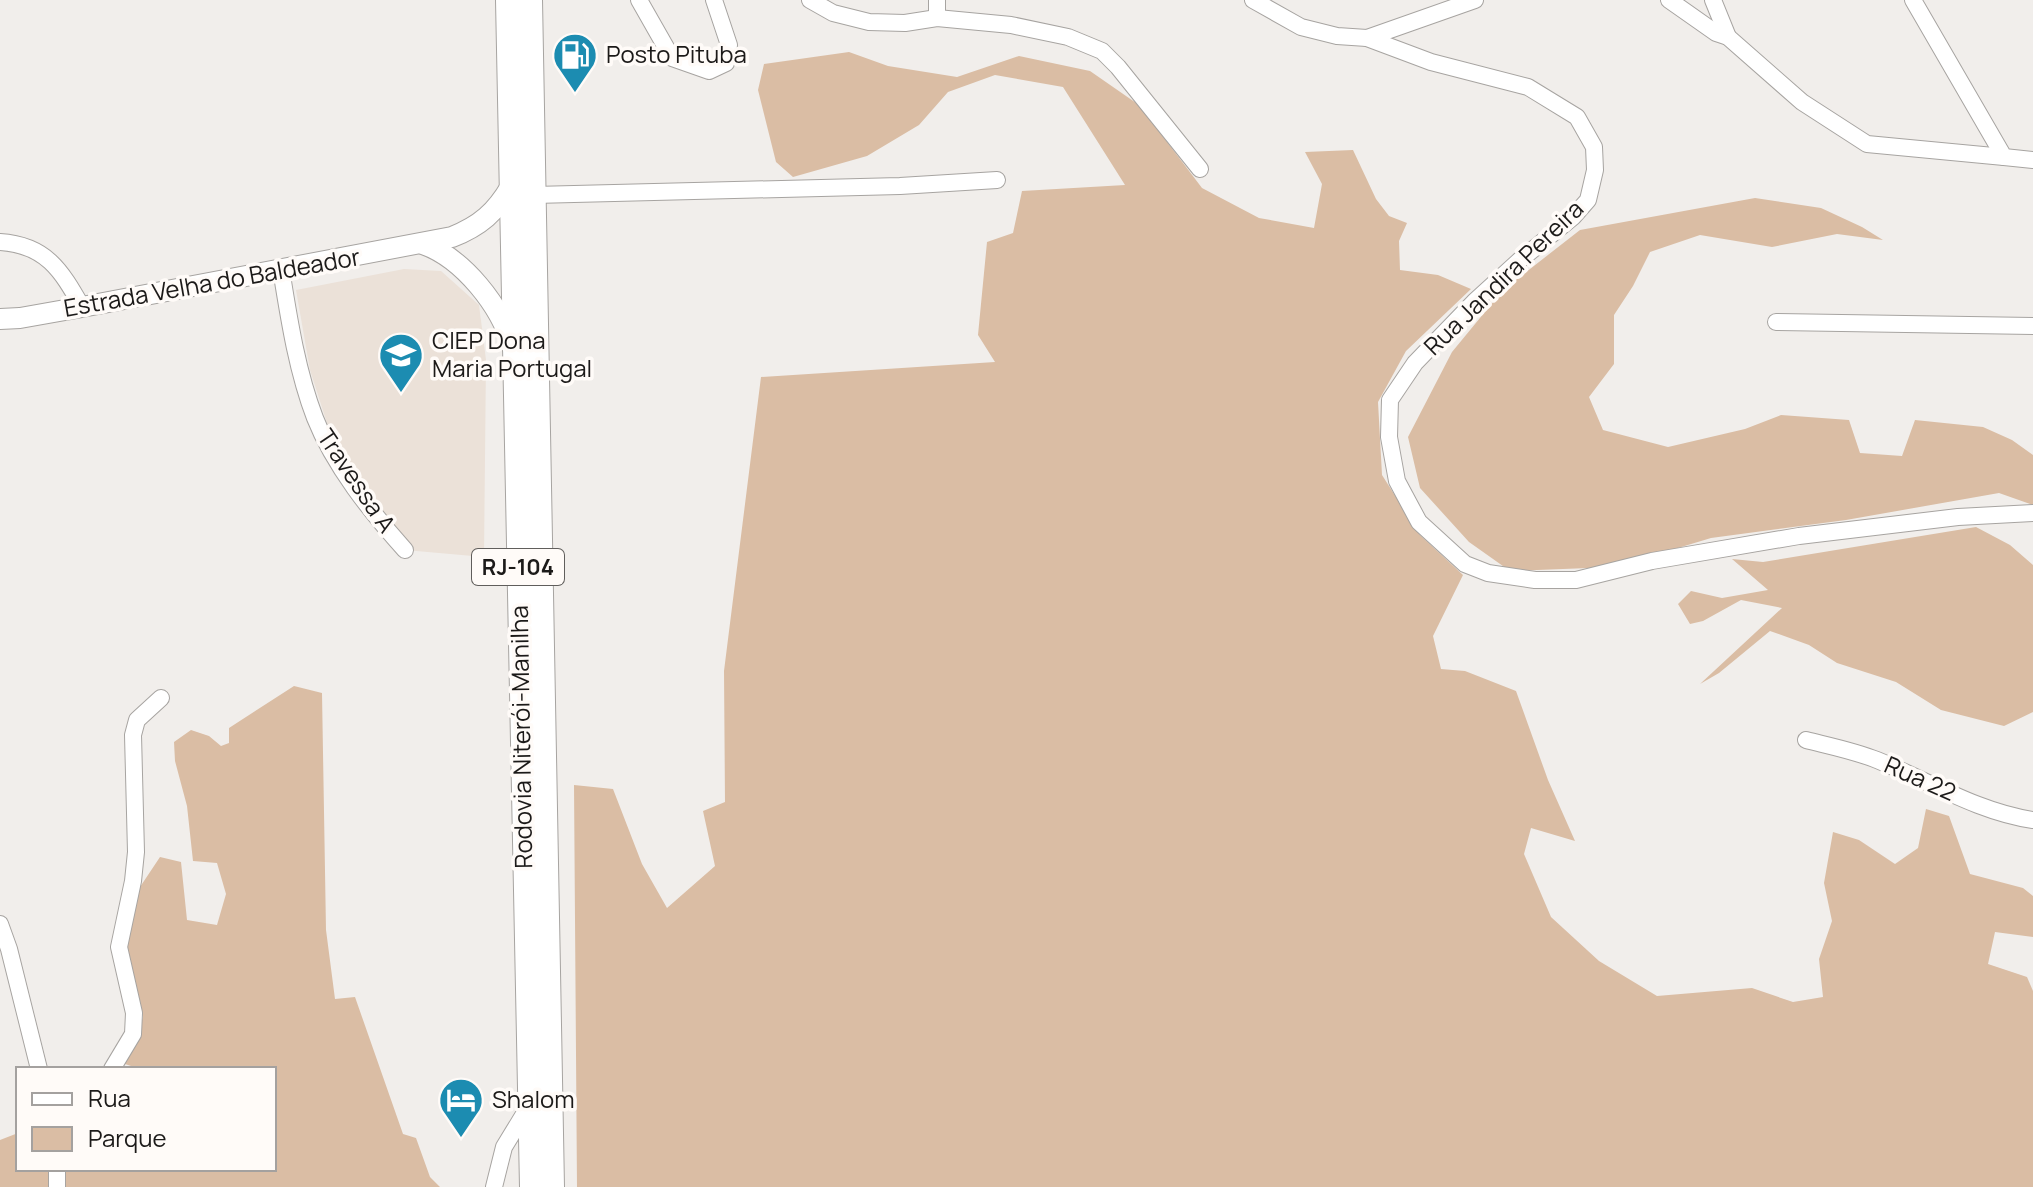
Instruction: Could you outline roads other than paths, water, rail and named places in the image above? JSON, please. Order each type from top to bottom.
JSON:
[{"type":"highway","name":"Rodovia Niterói-Manilha","points":[[508,0],[532,1187]]},
{"type":"highway","name":"Rodovia Niterói-Manilha","points":[[530,0],[552,1187]]},
{"type":"main road","name":"Estrada Velha do Baldeador","points":[[0,319],[20,318],[423,244],[470,230],[498,208],[511,186]]},
{"type":"main road","points":[[423,244],[440,250],[454,261],[485,295],[509,334],[515,358]]},
{"type":"street","points":[[639,0],[672,58],[709,71],[719,69],[726,63],[730,53],[714,0]]},
{"type":"street","points":[[810,0],[833,13],[869,22],[905,23],[937,18],[1011,25],[1068,37],[1102,51],[1200,169]]},
{"type":"street","points":[[937,0],[937,18]]},
{"type":"street","name":"Rua Jandira Pereira","points":[[1253,0],[1301,27],[1337,36],[1367,38],[1431,62],[1528,87],[1577,117],[1594,147],[1595,170],[1588,200],[1573,217],[1474,302],[1415,363],[1390,400],[1389,437],[1397,481],[1419,522],[1465,564],[1488,573],[1535,580],[1576,580],[1652,561],[1799,536],[1958,517],[2033,513]]},
{"type":"street","points":[[1367,38],[1475,0]]},
{"type":"street","points":[[1669,0],[1716,33],[1728,37],[1802,102],[1867,144],[2033,160]]},
{"type":"street","points":[[1713,0],[1728,37]]},
{"type":"street","points":[[1913,0],[2004,157]]},
{"type":"street","points":[[534,195],[900,186],[997,180]]},
{"type":"street","points":[[0,242],[22,244],[46,257],[60,270],[82,307]]},
{"type":"street","name":"Travessa A","points":[[281,269],[293,339],[316,420],[341,467],[405,550]]},
{"type":"street","points":[[1776,322],[2033,326]]},
{"type":"street","points":[[113,1067],[133,1034],[134,1013],[119,947],[136,852],[133,735],[137,720],[161,698]]},
{"type":"street","name":"Rua 22","points":[[1806,740],[1875,759],[1962,798],[2014,817],[2033,820]]},
{"type":"street","points":[[0,924],[13,962],[39,1067]]},
{"type":"street","points":[[494,1187],[504,1147],[530,1105]]},
{"type":"place","name":"Posto Pituba","points":[[575,94]]},
{"type":"place","name":"CIEP Dona Maria Portugal","points":[[401,394]]},
{"type":"place","name":"Shalom","points":[[461,1139]]}]
